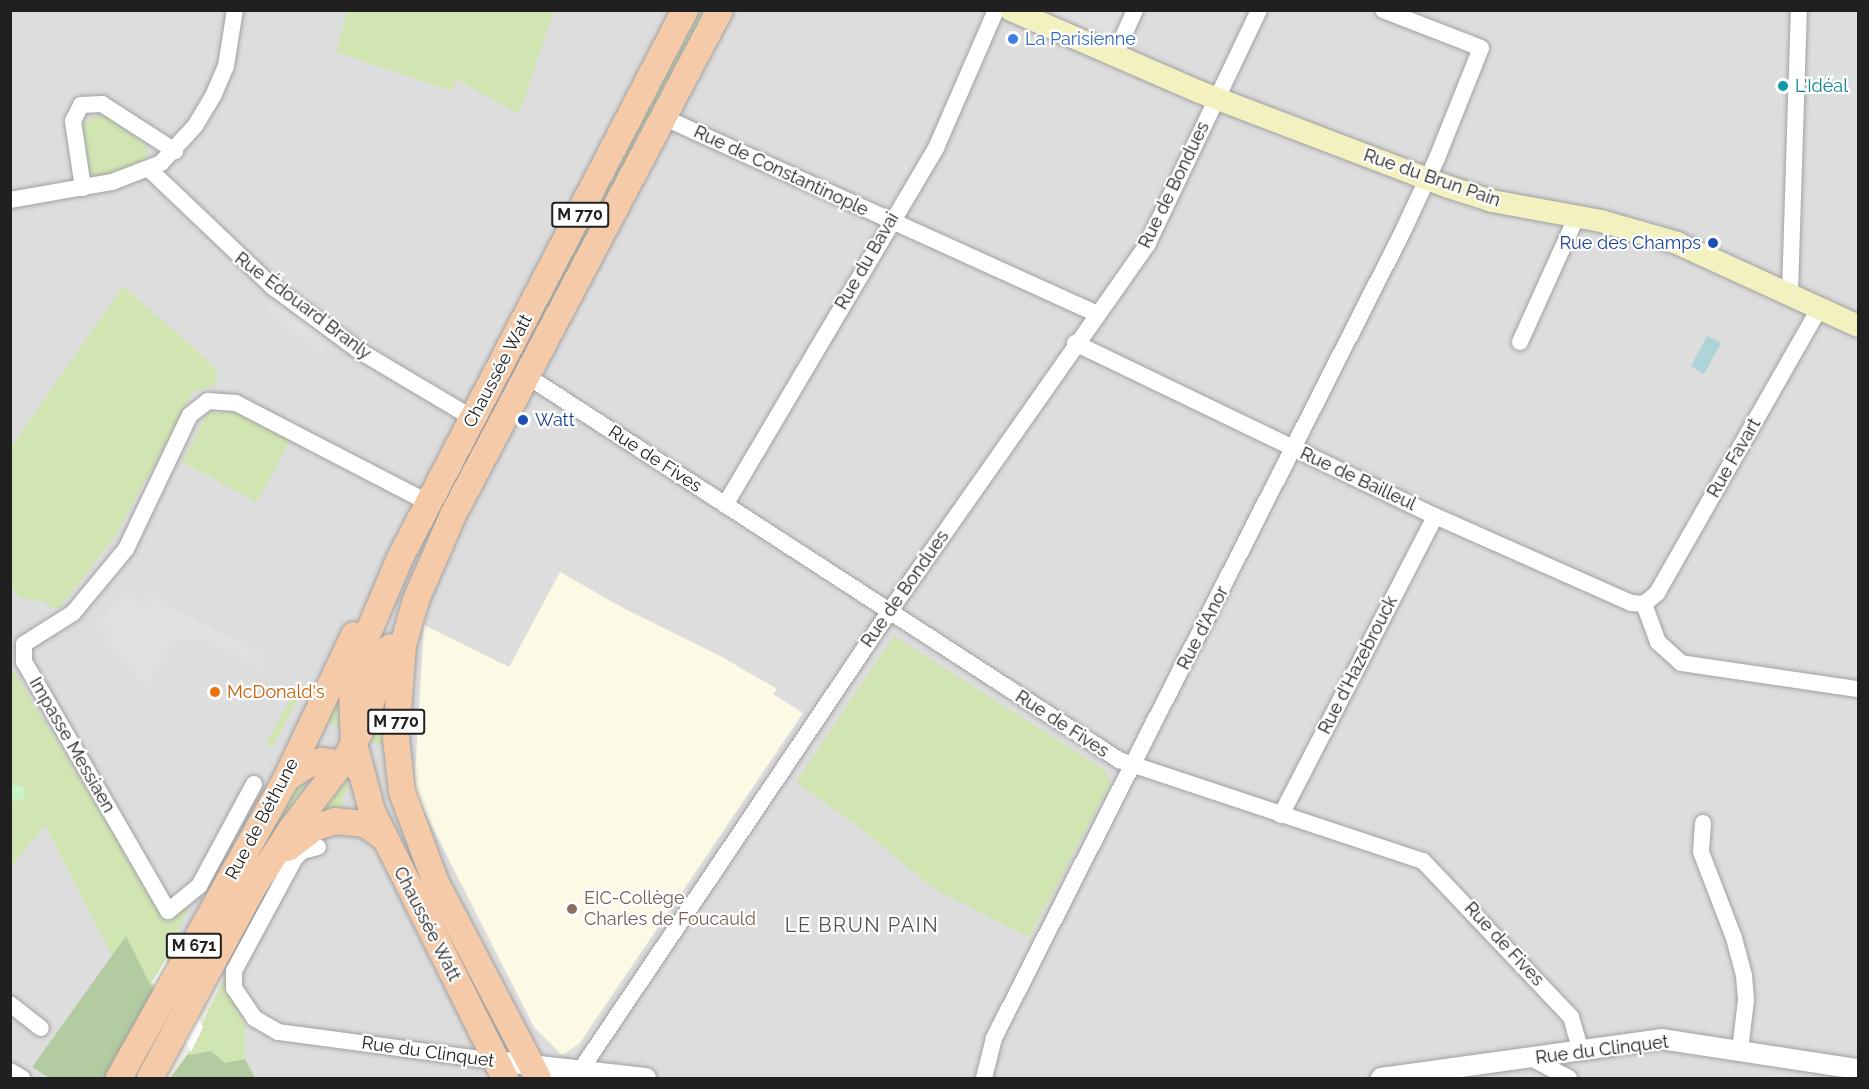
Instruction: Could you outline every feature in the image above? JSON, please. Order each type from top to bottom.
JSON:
[{"type":"main road","name":"Chaussée Watt","points":[[500,1070],[384,838],[352,757],[354,677],[400,558],[685,10]]},
{"type":"main road","name":"Chaussée Watt","points":[[352,757],[376,692],[405,597],[453,515],[720,10]]},
{"type":"main road","name":"Rue du Brun Pain","points":[[1018,12],[1114,57],[1216,99],[1492,201],[1577,216],[1677,243],[1790,292],[1858,326]]},
{"type":"main road","name":"Chaussée Watt","points":[[436,883],[402,792],[396,738],[397,693],[408,621],[453,515]]},
{"type":"main road","name":"Rue de Béthune","points":[[119,1078],[286,779],[357,629],[400,558]]},
{"type":"main road","name":"Chaussée Watt","points":[[352,757],[391,803],[436,883],[535,1072]]},
{"type":"main road","name":"Rue de Béthune","points":[[150,1078],[254,886],[290,831],[352,757]]},
{"type":"main road","points":[[286,779],[311,764],[352,757]]},
{"type":"main road","name":"Rue de Béthune","points":[[254,886],[301,836],[325,823],[358,822],[384,838]]},
{"type":"street","points":[[10,200],[83,188],[150,170],[175,151],[195,126],[222,79],[235,10]]},
{"type":"street","name":"Rue du Bavai","points":[[725,505],[890,221],[936,148],[996,10]]},
{"type":"street","points":[[1114,57],[1135,10]]},
{"type":"street","name":"Rue de Bondues","points":[[580,1071],[889,612],[1147,245],[1259,10]]},
{"type":"street","name":"Rue d'Anor","points":[[984,1078],[994,1038],[1428,178],[1481,48],[1383,10]]},
{"type":"street","points":[[1790,292],[1799,10]]},
{"type":"street","points":[[83,188],[73,121],[81,105],[102,104],[175,151]]},
{"type":"street","name":"Rue de Constantinople","points":[[663,117],[1097,314]]},
{"type":"street","name":"Rue Édouard Branly","points":[[150,170],[238,257],[287,298],[358,350],[474,419]]},
{"type":"street","points":[[1520,342],[1577,216]]},
{"type":"street","name":"Rue Favart","points":[[1644,604],[1657,594],[1820,307]]},
{"type":"street","name":"Rue de Bailleul","points":[[1076,343],[1435,516],[1631,603],[1644,604]]},
{"type":"street","name":"Rue de Fives","points":[[527,376],[1109,755],[1281,815],[1423,861],[1571,1017],[1581,1051]]},
{"type":"street","name":"Impasse Messiaen","points":[[254,784],[199,886],[168,911],[24,662],[24,644],[73,613],[126,549],[190,415],[208,401],[236,403],[429,502]]},
{"type":"street","name":"Rue d'Hazebrouck","points":[[1281,815],[1435,516]]},
{"type":"street","points":[[1644,604],[1658,642],[1681,663],[1858,689]]},
{"type":"street","points":[[1703,824],[1701,852],[1734,938],[1744,976],[1746,1000],[1740,1050]]},
{"type":"street","name":"Rue du Clinquet","points":[[318,847],[302,851],[295,858],[234,971],[233,983],[254,1018],[273,1031],[500,1070],[580,1071],[646,1078]]},
{"type":"street","points":[[10,1004],[41,1028]]},
{"type":"street","name":"Rue du Clinquet","points":[[1381,1078],[1661,1039],[1858,1069]]},
{"type":"street","points":[[1531,1058],[1569,1078]]},
{"type":"street","points":[[10,1071],[22,1078]]},
{"type":"shaded area","points":[[10,11],[1858,11],[1858,1078],[255,1078],[245,1059],[245,1025],[224,978],[178,930],[188,907],[126,936],[32,1067],[49,1078],[11,1078]]},
{"type":"shaded area","points":[[1043,11],[1145,11],[1130,46]]},
{"type":"shaded area","points":[[271,296],[327,338],[324,353],[268,312]]},
{"type":"shaded area","name":"EIC-Collège Charles de Foucauld","points":[[560,572],[625,609],[722,657],[777,689],[773,694],[803,713],[579,1044],[562,1055],[534,1027],[414,791],[424,625],[509,667]]},
{"type":"shaded area","points":[[125,592],[147,608],[146,593],[262,655],[263,668],[204,639],[172,640],[147,687],[102,639],[110,632],[98,624]]},
{"type":"green space","points":[[348,10],[554,11],[519,114],[456,79],[452,91],[336,52]]},
{"type":"green space","points":[[695,11],[709,11],[605,208],[530,337],[526,336]]},
{"type":"green space","points":[[94,116],[107,117],[147,146],[145,162],[100,177],[87,172],[81,133],[83,125]]},
{"type":"green space","points":[[123,286],[207,360],[216,370],[216,385],[193,392],[116,535],[59,608],[52,608],[45,602],[19,597],[11,586],[11,447]]},
{"type":"green space","points":[[234,411],[290,441],[257,502],[182,462],[208,413]]},
{"type":"green space","points":[[894,636],[1104,770],[1111,782],[1029,937],[933,888],[858,826],[796,782]]},
{"type":"green space","points":[[10,665],[165,917],[189,907],[178,930],[187,936],[154,992],[126,937],[112,955],[45,825],[11,867]]},
{"type":"green space","points":[[298,684],[304,687],[273,747],[266,744]]},
{"type":"green space","points":[[340,695],[341,729],[324,719]]},
{"type":"green space","points":[[385,699],[387,700],[390,749],[368,740]]},
{"type":"green space","points":[[347,779],[348,790],[342,798],[344,811],[328,812],[326,804]]},
{"type":"green space","points":[[301,781],[311,789],[263,852],[258,849],[292,789]]},
{"type":"green space","points":[[17,785],[25,793],[17,801],[9,793]]},
{"type":"green space","points":[[126,936],[154,992],[106,1078],[49,1078],[32,1067]]},
{"type":"green space","points":[[224,978],[245,1025],[245,1059],[225,1063],[210,1051],[187,1055]]},
{"type":"green space","points":[[211,1051],[225,1063],[245,1059],[255,1078],[170,1078],[187,1055]]},
{"type":"water","points":[[1707,336],[1721,343],[1704,374],[1691,366]]},
{"type":"pier","points":[[166,959],[203,1027],[191,1052],[152,982]]},
{"type":"place","name":"La Parisienne","points":[[1013,39]]},
{"type":"place","name":"L'Idéal","points":[[1783,86]]},
{"type":"place","name":"Rue des Champs","points":[[1713,243]]},
{"type":"place","name":"Watt","points":[[523,420]]},
{"type":"place","name":"McDonald's","points":[[215,692]]},
{"type":"place","name":"EIC-Collège Charles de Foucauld","points":[[572,909]]},
{"type":"district","name":"LE BRUN PAIN","points":[[862,925]]}]
